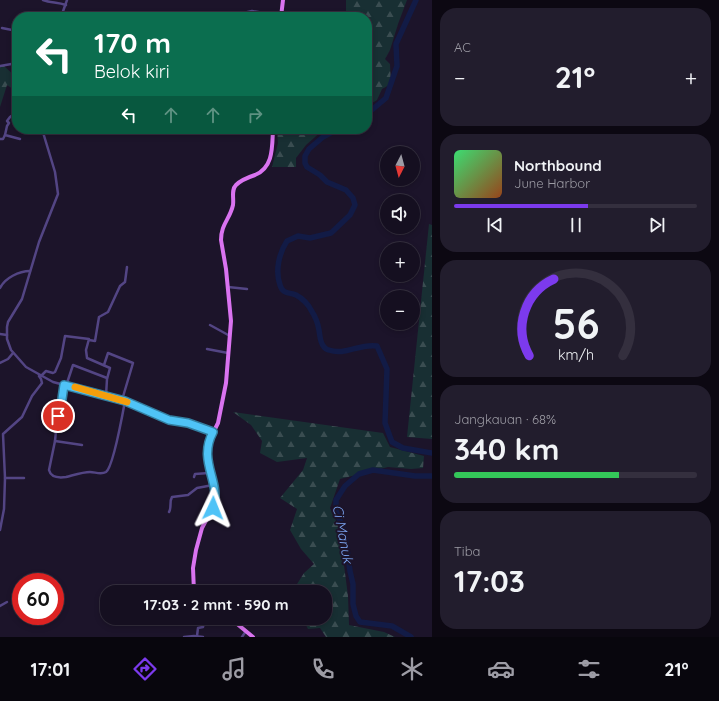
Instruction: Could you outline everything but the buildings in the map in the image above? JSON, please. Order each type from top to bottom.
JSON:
[{"type":"main road","points":[[282,12],[283,0]]},
{"type":"main road","points":[[194,585],[193,568],[195,556],[201,533],[214,504],[213,485],[207,459],[207,450],[209,440],[218,422],[226,383],[230,336],[231,311],[221,233],[233,204],[233,188],[239,182],[262,172],[268,166],[271,155],[273,134]]},
{"type":"main road","points":[[239,625],[253,637]]},
{"type":"street","points":[[43,0],[66,5]]},
{"type":"street","points":[[63,12],[67,0]]},
{"type":"street","points":[[248,12],[258,12]]},
{"type":"street","points":[[2,28],[12,30]]},
{"type":"street","points":[[0,66],[12,64]]},
{"type":"street","points":[[0,139],[3,139],[9,123],[6,121],[12,116]]},
{"type":"street","points":[[44,134],[51,158],[58,194],[46,223],[22,299],[8,322],[7,335],[9,346],[23,365],[56,383],[123,401],[169,420],[188,423],[213,432]]},
{"type":"street","points":[[5,135],[20,140]]},
{"type":"street","points":[[41,376],[46,371],[55,372],[61,358],[65,336],[95,341],[99,317],[100,315],[108,312],[120,286],[125,282],[127,267]]},
{"type":"street","points":[[0,288],[6,280],[19,273],[30,271]]},
{"type":"street","points":[[228,287],[247,289]]},
{"type":"street","points":[[210,325],[230,336]]},
{"type":"street","points":[[0,331],[1,334],[7,335]]},
{"type":"street","points":[[89,340],[86,351],[87,358],[110,368],[107,378],[106,396]]},
{"type":"street","points":[[207,349],[228,353]]},
{"type":"street","points":[[0,363],[8,359],[13,353]]},
{"type":"street","points":[[104,365],[108,353],[133,363],[123,401],[121,424],[112,461],[105,472],[84,472],[61,478],[53,476],[49,470],[55,441],[57,421],[65,385],[72,365],[107,378]]},
{"type":"street","points":[[0,530],[4,509],[5,478],[3,434],[22,417],[34,393],[41,386],[41,379],[35,372]]},
{"type":"street","points":[[60,408],[73,410]]},
{"type":"street","points":[[44,419],[57,421]]},
{"type":"street","points":[[55,441],[82,445]]},
{"type":"street","points":[[194,477],[195,474],[210,473]]},
{"type":"street","points":[[5,478],[24,478]]},
{"type":"street","points":[[169,512],[172,497],[188,495],[197,488],[213,485]]},
{"type":"street","points":[[0,606],[7,602]]},
{"type":"street","points":[[197,636],[198,628],[203,627],[203,625]]},
{"type":"street","points":[[242,637],[246,631]]},
{"type":"street","points":[[184,637],[203,637]]},
{"type":"green space","points":[[346,0],[407,0],[390,50],[385,59],[390,64],[391,84],[382,89],[377,100],[372,103],[372,12],[346,12]]},
{"type":"green space","points":[[0,66],[4,66],[12,73],[12,88],[7,85],[0,107]]},
{"type":"green space","points":[[277,134],[318,134],[306,145],[296,158],[296,167],[272,167],[278,143]]},
{"type":"green space","points":[[429,224],[432,225],[432,439],[407,437],[418,330],[420,330],[420,311]]},
{"type":"green space","points":[[233,412],[383,433],[390,447],[424,456],[423,468],[411,469],[388,467],[340,479],[330,508],[339,527],[348,596],[349,625],[384,632],[395,637],[326,637],[320,628],[308,629],[306,625],[332,625],[332,585],[296,585],[304,573],[314,564],[301,549],[290,530],[297,509],[280,498],[303,470],[307,458],[277,462],[260,453],[262,441],[251,425]]},
{"type":"waterway","name":"Ci Manuk","points":[[372,110],[386,98],[397,66],[396,44],[416,0]]},
{"type":"waterway","name":"Ci Manuk","points":[[329,134],[309,149],[305,156],[305,163],[307,167],[320,175],[327,182],[346,190],[353,198],[355,205],[350,215],[331,233],[310,238],[298,236],[287,241],[282,251],[278,268],[280,285],[285,292],[298,296],[309,306],[317,323],[320,339],[326,349],[347,351],[365,346],[377,346],[387,369],[385,423],[392,442],[403,448],[432,453]]},
{"type":"waterway","name":"Ci Manuk","points":[[411,637],[392,626],[360,622],[356,616],[353,604],[353,584],[346,541],[344,530],[336,511],[336,500],[345,486],[359,474],[373,470],[415,476],[432,476]]},
{"type":"slow traffic","points":[[75,387],[127,402]]},
{"type":"route","points":[[58,416],[64,385],[125,401],[169,420],[188,423],[213,432],[209,440],[207,459],[215,501],[213,508]]}]
